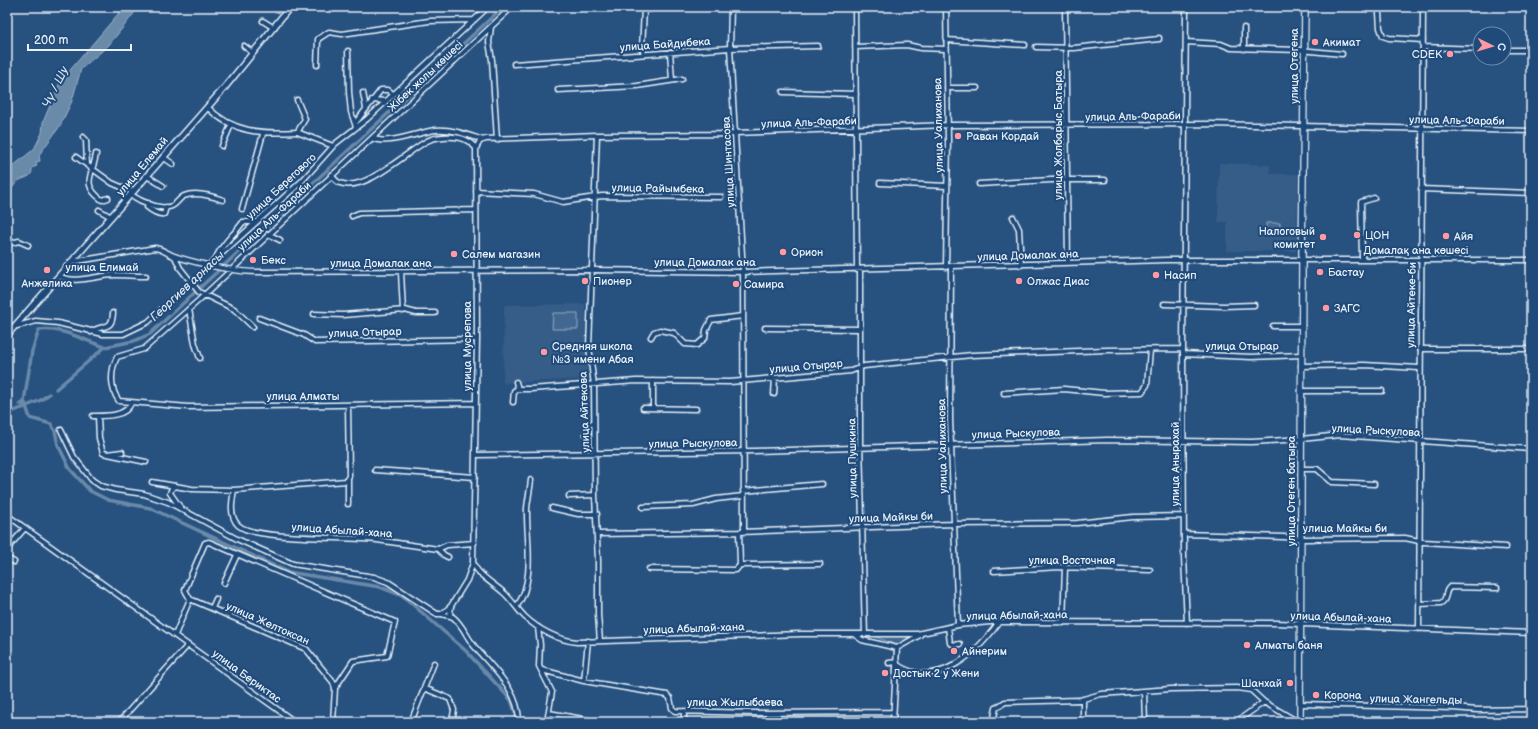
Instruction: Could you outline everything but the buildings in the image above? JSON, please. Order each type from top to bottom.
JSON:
[{"type":"main road","name":"улица Отегена","points":[[1302,259],[1305,7]]},
{"type":"main road","name":"улица Отеген батыра","points":[[1299,722],[1301,704],[1302,259]]},
{"type":"street","name":"улица Елемай","points":[[8,333],[17,326],[132,194],[253,53],[290,7]]},
{"type":"street","name":"улица Берегового","points":[[210,264],[223,254],[302,181],[333,146],[356,124],[386,101],[488,7]]},
{"type":"street","name":"Жібек жолы көшесі","points":[[372,138],[512,7]]},
{"type":"street","points":[[644,54],[642,36],[644,10],[663,7],[680,8]]},
{"type":"street","name":"улица Шинтасова","points":[[731,7],[730,48],[743,272],[743,496],[740,564]]},
{"type":"street","name":"улица Пушкина","points":[[855,7],[860,329],[860,448],[865,635]]},
{"type":"street","name":"улица Уалиханова","points":[[946,7],[945,49],[948,125],[947,186],[951,444],[958,625]]},
{"type":"street","name":"улица Жолбарыс Батыра","points":[[1065,7],[1068,263]]},
{"type":"street","name":"улица Анырахай","points":[[1186,7],[1183,352],[1184,534],[1188,623]]},
{"type":"street","name":"улица Айтеке-би","points":[[1419,629],[1419,368],[1423,7]]},
{"type":"street","points":[[1379,13],[1380,28],[1383,36],[1389,38],[1423,40]]},
{"type":"street","points":[[317,66],[318,39],[329,32],[342,34],[429,21],[474,20]]},
{"type":"street","points":[[263,21],[274,28]]},
{"type":"street","points":[[491,27],[489,42],[492,60],[497,140]]},
{"type":"street","points":[[1244,28],[1244,49]]},
{"type":"street","points":[[1036,47],[1082,47],[1159,38]]},
{"type":"street","points":[[946,40],[1025,45]]},
{"type":"street","points":[[1186,42],[1221,44],[1231,48],[1304,50],[1342,54]]},
{"type":"street","points":[[855,47],[907,45],[945,49]]},
{"type":"street","points":[[244,46],[253,53]]},
{"type":"street","name":"улица Байдибека","points":[[514,64],[730,48],[818,46]]},
{"type":"street","points":[[1423,47],[1472,49]]},
{"type":"street","points":[[1512,50],[1531,50]]},
{"type":"street","points":[[348,51],[351,112],[356,124]]},
{"type":"street","points":[[670,52],[672,80]]},
{"type":"street","points":[[558,90],[637,86],[682,79]]},
{"type":"street","points":[[947,88],[977,88]]},
{"type":"street","points":[[356,124],[376,94],[385,89],[393,94]]},
{"type":"street","points":[[783,92],[856,94]]},
{"type":"street","points":[[363,93],[366,108]]},
{"type":"street","points":[[297,100],[305,119],[310,121]]},
{"type":"street","points":[[372,100],[386,101]]},
{"type":"street","points":[[207,107],[222,121],[231,125],[263,134],[297,132],[333,146]]},
{"type":"street","points":[[297,132],[305,119]]},
{"type":"street","name":"улица Аль-Фараби","points":[[228,270],[372,138],[378,140],[397,138],[436,130],[453,130],[483,140],[597,135],[736,134],[948,125],[1067,126],[1185,124],[1531,131]]},
{"type":"street","points":[[222,146],[231,125]]},
{"type":"street","points":[[242,209],[263,134]]},
{"type":"street","name":"улица Айтекова","points":[[597,135],[594,270],[590,347],[594,385],[595,495],[598,534],[597,601],[600,640]]},
{"type":"street","points":[[83,137],[86,140],[87,165]]},
{"type":"street","points":[[331,175],[338,183],[342,184],[362,182],[378,175],[428,140],[440,138],[466,139],[476,148],[477,144],[483,140]]},
{"type":"street","name":"улица Мусрепова","points":[[474,543],[477,339],[476,148]]},
{"type":"street","points":[[96,154],[89,177],[89,185],[102,200],[108,198]]},
{"type":"street","points":[[76,157],[112,183],[148,203],[166,207],[173,205],[181,198],[189,195],[209,195],[224,200]]},
{"type":"street","points":[[163,158],[173,164]]},
{"type":"street","points":[[147,176],[163,186]]},
{"type":"street","points":[[979,184],[1067,180],[1105,180]]},
{"type":"street","points":[[880,183],[947,186]]},
{"type":"street","points":[[1421,189],[1531,193]]},
{"type":"street","name":"улица Райымбека","points":[[476,191],[534,194],[563,202],[595,198],[644,195],[691,198],[721,197]]},
{"type":"street","points":[[1362,259],[1361,202],[1374,198]]},
{"type":"street","points":[[148,203],[147,207],[151,211],[162,214],[164,214],[166,207]]},
{"type":"street","points":[[99,210],[111,217]]},
{"type":"street","points":[[352,216],[359,214],[410,213],[436,210],[476,210]]},
{"type":"street","points":[[1013,217],[1019,229],[1022,265]]},
{"type":"street","name":"улица Берегового","points":[[216,258],[219,251],[236,233],[242,220],[256,222]]},
{"type":"street","points":[[268,234],[280,240]]},
{"type":"street","points":[[7,244],[18,241],[28,245]]},
{"type":"street","points":[[72,262],[155,248],[175,257],[210,264]]},
{"type":"street","points":[[175,257],[180,268],[199,292],[234,309],[253,327]]},
{"type":"street","name":"Домалақ ана көшесі","points":[[1184,260],[1531,260]]},
{"type":"street","name":"улица Домалак ана","points":[[210,264],[228,270],[259,272],[476,272],[594,270],[743,272],[1184,260]]},
{"type":"street","name":"улица Алматы","points":[[228,270],[189,309],[144,349],[126,356],[117,357],[112,372],[112,388],[119,401],[188,407],[476,403]]},
{"type":"street","points":[[400,272],[402,310]]},
{"type":"street","name":"улица Елимай","points":[[59,276],[76,279],[113,275],[146,276]]},
{"type":"street","points":[[17,326],[36,321],[58,323],[103,334],[123,334],[130,332],[148,322],[178,294],[193,285]]},
{"type":"street","points":[[1164,304],[1224,306],[1254,305]]},
{"type":"street","points":[[189,309],[195,344],[200,358]]},
{"type":"street","points":[[314,314],[343,315],[402,310],[435,313]]},
{"type":"street","points":[[90,332],[110,325],[113,322],[113,313]]},
{"type":"street","points":[[651,337],[654,332],[660,330],[674,333],[686,344],[698,345],[705,338],[706,330],[711,320],[743,316]]},
{"type":"street","name":"улица Отырар","points":[[259,318],[304,335],[314,342],[477,339]]},
{"type":"street","points":[[1273,326],[1302,326]]},
{"type":"street","points":[[765,328],[860,329]]},
{"type":"street","points":[[1420,349],[1531,349]]},
{"type":"street","name":"улица Отырар","points":[[518,389],[653,381],[743,381],[851,371],[860,367],[950,357],[1106,350],[1150,350],[1251,356],[1302,355]]},
{"type":"street","points":[[1004,393],[1064,390],[1104,393],[1142,392],[1148,385],[1150,350]]},
{"type":"street","points":[[1302,366],[1364,365],[1419,368]]},
{"type":"street","points":[[774,394],[775,378]]},
{"type":"street","points":[[653,381],[653,408]]},
{"type":"street","points":[[514,402],[514,391],[518,389],[516,382]]},
{"type":"street","points":[[1301,391],[1382,391]]},
{"type":"street","points":[[93,416],[126,411],[131,403]]},
{"type":"street","points":[[348,405],[348,504]]},
{"type":"street","points":[[642,408],[696,409]]},
{"type":"street","points":[[98,416],[99,438],[104,454]]},
{"type":"street","points":[[586,434],[587,426],[594,422]]},
{"type":"street","points":[[61,430],[74,458],[92,480],[100,486],[144,494],[181,509],[237,539],[284,561],[388,582],[432,611],[450,615],[458,622],[475,647],[506,683],[518,705],[519,722]]},
{"type":"street","name":"улица Рыскулова","points":[[475,455],[743,451],[1120,439],[1184,442],[1301,440],[1340,435],[1531,449]]},
{"type":"street","points":[[104,454],[122,452]]},
{"type":"street","points":[[104,454],[146,462]]},
{"type":"street","points":[[1301,469],[1317,470],[1330,481],[1374,484]]},
{"type":"street","points":[[375,470],[475,477]]},
{"type":"street","points":[[152,482],[192,489],[234,490],[346,481],[348,479]]},
{"type":"street","points":[[517,606],[524,595],[526,583],[529,546],[528,507],[531,480]]},
{"type":"street","points":[[743,491],[822,484]]},
{"type":"street","points":[[175,486],[172,488],[170,493],[181,509]]},
{"type":"street","name":"улица Абылай-хана","points":[[234,490],[232,508],[233,517],[236,523],[246,530],[281,535],[377,540],[438,549],[447,545],[474,543]]},
{"type":"street","points":[[569,496],[595,495]]},
{"type":"street","points":[[643,507],[693,505],[716,499],[743,496]]},
{"type":"street","points":[[552,508],[578,514],[597,514]]},
{"type":"street","name":"улица Бериктас","points":[[7,515],[295,722]]},
{"type":"street","name":"улица Майкы би","points":[[598,534],[742,532],[953,524],[1077,522],[1133,517],[1184,516]]},
{"type":"street","points":[[7,549],[25,528]]},
{"type":"street","name":"улица Майкы би","points":[[1184,534],[1301,537],[1305,539],[1406,538],[1419,541],[1506,547]]},
{"type":"street","points":[[175,635],[190,599],[185,590],[205,543],[209,542],[396,622],[386,656],[353,661],[335,688],[333,722]]},
{"type":"street","points":[[442,614],[451,606],[467,580],[473,564],[474,543]]},
{"type":"street","points":[[438,549],[444,556],[448,557]]},
{"type":"street","points":[[224,583],[237,554]]},
{"type":"street","points":[[7,558],[14,562]]},
{"type":"street","name":"улица Абылай-хана","points":[[473,564],[517,606],[525,618],[538,627],[566,641],[795,634],[922,634],[958,625],[999,622],[1301,625],[1530,633]]},
{"type":"street","points":[[648,569],[734,571],[740,564],[820,564]]},
{"type":"street","points":[[1063,623],[1065,567]]},
{"type":"street","name":"улица Восточная","points":[[994,571],[1065,567],[1150,570]]},
{"type":"street","points":[[1530,722],[1531,576]]},
{"type":"street","points":[[1419,604],[1441,603],[1445,600],[1447,590],[1450,587],[1497,588]]},
{"type":"street","name":"улица Желтоксан","points":[[190,599],[306,649],[333,682],[335,688]]},
{"type":"street","points":[[212,608],[216,599]]},
{"type":"street","points":[[450,615],[451,606]]},
{"type":"street","points":[[889,663],[896,663],[916,673],[923,674],[937,672],[961,662],[975,652],[999,622]]},
{"type":"street","points":[[538,627],[540,666],[552,692],[547,722]]},
{"type":"street","points":[[948,627],[950,643],[955,645],[960,644]]},
{"type":"street","points":[[855,635],[862,640],[898,648],[922,634]]},
{"type":"street","points":[[584,681],[588,641]]},
{"type":"street","points":[[119,722],[188,645]]},
{"type":"street","points":[[893,722],[898,648]]},
{"type":"street","points":[[411,722],[434,662]]},
{"type":"street","name":"улица Жылыбаева","points":[[542,670],[584,681],[667,695],[670,698],[673,710],[893,712]]},
{"type":"street","points":[[424,688],[450,699],[454,710],[452,722]]},
{"type":"street","points":[[993,722],[996,708],[1005,702],[1083,699],[1101,694],[1144,691],[1237,688],[1251,690],[1264,702],[1299,722]]},
{"type":"street","points":[[1144,691],[1145,722]]},
{"type":"street","points":[[1083,699],[1083,722]]},
{"type":"street","points":[[1236,722],[1264,702]]},
{"type":"street","name":"улица Жангельды","points":[[1301,704],[1478,710],[1530,709]]},
{"type":"street","points":[[684,711],[684,722]]},
{"type":"street","points":[[549,713],[599,722]]},
{"type":"shaded area","points":[[124,7],[139,7],[109,45],[81,69],[72,101],[60,126],[39,155],[40,161],[36,162],[37,166],[32,168],[32,172],[29,176],[18,181],[7,193],[7,171],[34,149],[42,133],[43,122],[60,82]]},
{"type":"shaded area","points":[[1219,163],[1270,165],[1270,174],[1298,174],[1296,251],[1227,251],[1227,222],[1218,222]]},
{"type":"shaded area","points":[[1266,223],[1280,223],[1280,232],[1266,232]]},
{"type":"shaded area","name":"Средняя школа №3 имени Абая","points":[[585,304],[587,379],[503,383],[504,305]]},
{"type":"shaded area","points":[[553,313],[578,313],[578,329],[552,329]]},
{"type":"shaded area","points":[[913,635],[897,645],[873,636]]},
{"type":"waterway","name":"Георгиев арнасы","points":[[56,389],[105,347],[134,341],[150,334],[503,7]]},
{"type":"waterway","points":[[23,408],[32,351],[39,330],[56,330],[64,332],[105,347]]},
{"type":"waterway","name":"Георгиев арнасы","points":[[7,414],[41,400],[49,394]]},
{"type":"waterway","points":[[20,404],[25,403],[30,418],[51,424],[55,431],[58,445],[70,469],[90,491],[108,500],[150,508],[288,572],[380,587],[403,596],[466,651],[511,700],[516,715],[515,722]]},
{"type":"place","name":"Акимат","points":[[1315,42]]},
{"type":"place","name":"CDEK","points":[[1450,54]]},
{"type":"place","name":"Раван Кордай","points":[[958,136]]},
{"type":"place","name":"ЦОН","points":[[1357,235]]},
{"type":"place","name":"Айя","points":[[1446,236]]},
{"type":"place","name":"Налоговый комитет","points":[[1323,237]]},
{"type":"place","name":"Орион","points":[[783,252]]},
{"type":"place","name":"Салем магазин","points":[[454,254]]},
{"type":"place","name":"Бекс","points":[[253,260]]},
{"type":"place","name":"Анжелика","points":[[47,270]]},
{"type":"place","name":"Бастау","points":[[1320,272]]},
{"type":"place","name":"Насип","points":[[1156,275]]},
{"type":"place","name":"Пионер","points":[[585,281]]},
{"type":"place","name":"Олжас Диас","points":[[1019,281]]},
{"type":"place","name":"Самира","points":[[736,284]]},
{"type":"place","name":"ЗАГС","points":[[1326,308]]},
{"type":"place","name":"Средняя школа №3 имени Абая","points":[[544,352]]},
{"type":"place","name":"Алматы баня","points":[[1247,645]]},
{"type":"place","name":"Айнерим","points":[[954,651]]},
{"type":"place","name":"Достык 2 у Жени","points":[[885,673]]},
{"type":"place","name":"Шанхай","points":[[1290,683]]},
{"type":"place","name":"Корона","points":[[1316,695]]},
{"type":"water label","name":"Чү / Шу","points":[[55,87]]}]
